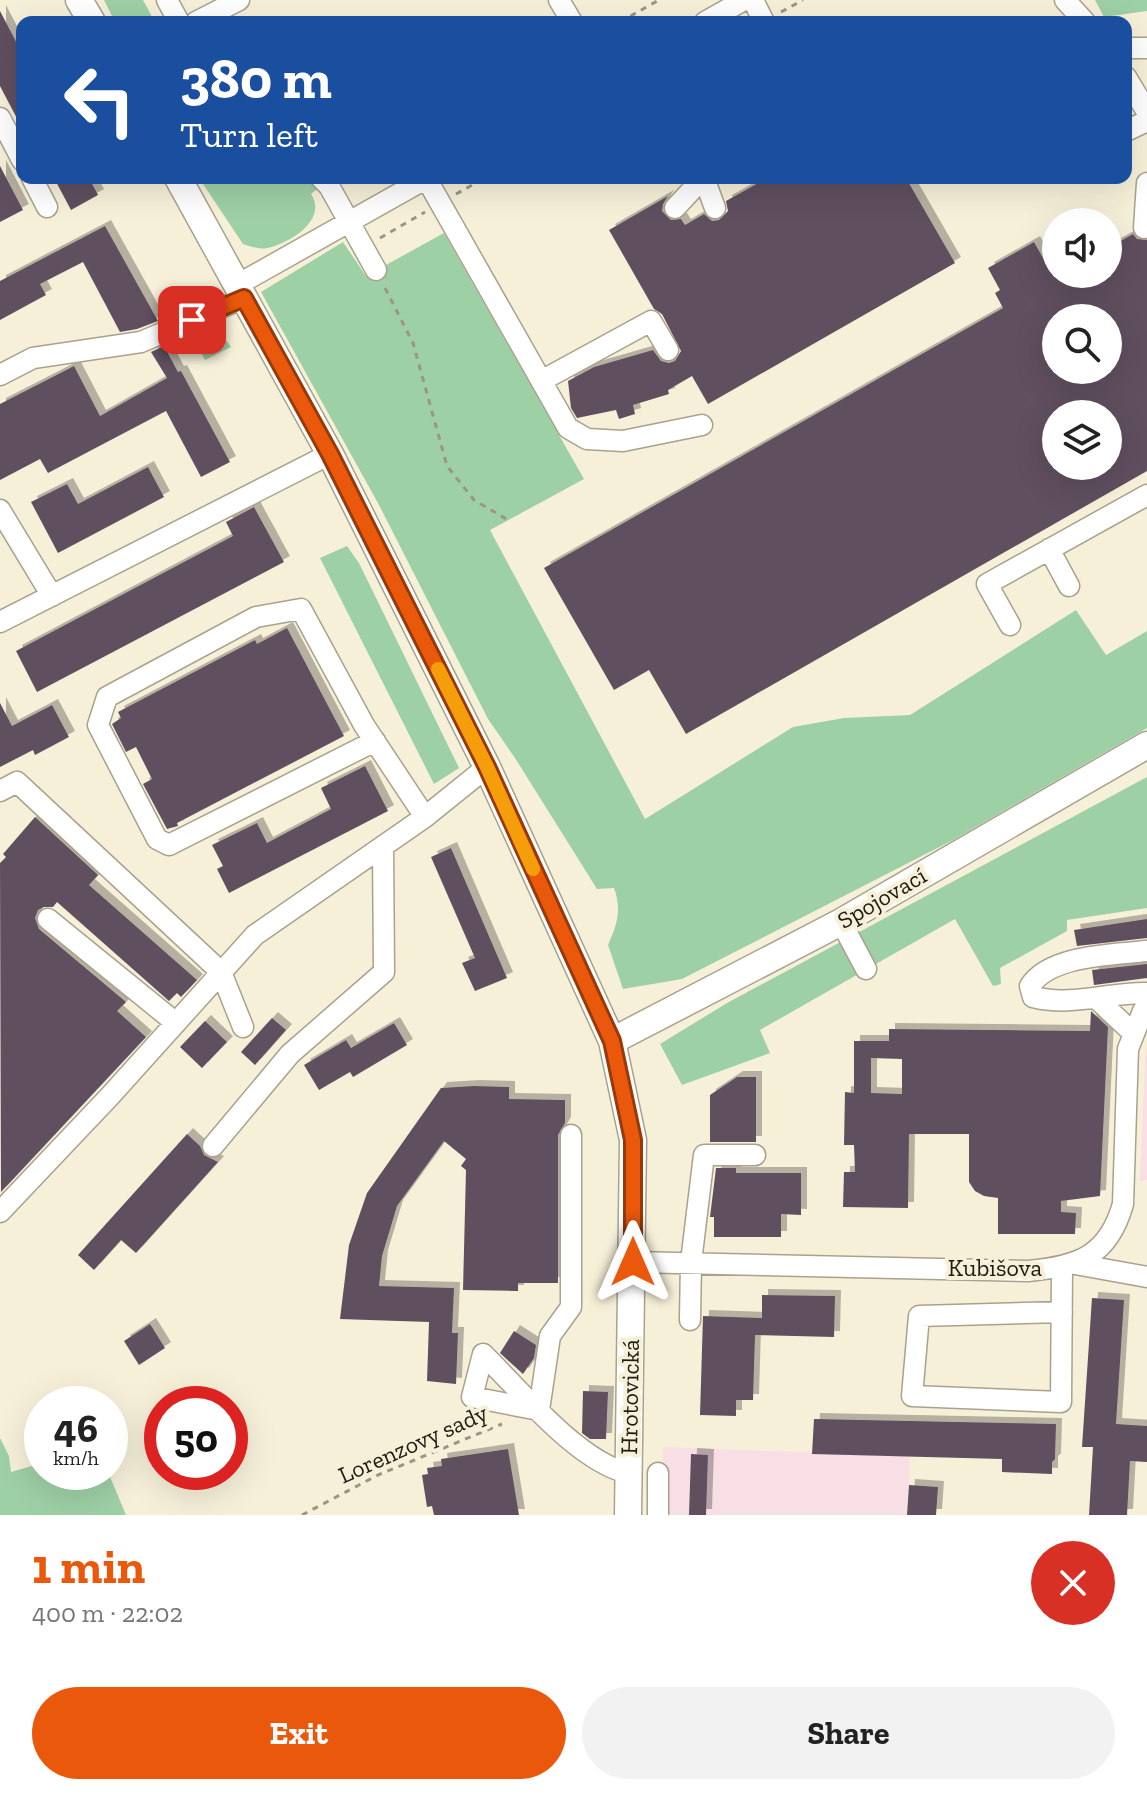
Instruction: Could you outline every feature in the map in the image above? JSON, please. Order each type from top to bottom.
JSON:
[{"type":"main road","name":"Hrotovická","points":[[181,184],[330,454],[487,767],[612,1041],[633,1140],[628,1515]]},
{"type":"main road","name":"Spojovací","points":[[612,1041],[841,922],[1147,745]]},
{"type":"street","points":[[208,16],[239,0]]},
{"type":"street","points":[[716,16],[744,0]]},
{"type":"street","points":[[1065,0],[1080,16]]},
{"type":"street","points":[[1132,87],[1147,112]]},
{"type":"street","points":[[0,118],[16,149]]},
{"type":"street","points":[[1144,228],[1147,183]]},
{"type":"street","points":[[35,184],[47,207]]},
{"type":"street","points":[[327,184],[376,270]]},
{"type":"street","points":[[0,375],[33,358],[141,342],[240,292],[349,222],[416,184]]},
{"type":"street","points":[[430,184],[479,262],[568,428],[587,439],[623,441],[702,425]]},
{"type":"street","points":[[675,208],[697,184]]},
{"type":"street","points":[[705,184],[715,208]]},
{"type":"street","points":[[541,381],[651,321],[668,350]]},
{"type":"street","points":[[0,622],[330,454]]},
{"type":"street","points":[[1010,625],[987,584],[1147,495]]},
{"type":"street","points":[[0,510],[52,596]]},
{"type":"street","points":[[1049,549],[1069,586]]},
{"type":"street","points":[[375,741],[169,845],[157,839],[98,725],[107,697],[256,617],[301,609],[375,741],[425,817]]},
{"type":"street","points":[[0,1212],[255,935],[425,817],[487,767]]},
{"type":"street","points":[[0,791],[17,782],[221,972],[243,1027]]},
{"type":"street","points":[[213,1146],[290,1054],[384,972],[383,846]]},
{"type":"street","points":[[48,919],[176,1023]]},
{"type":"street","points":[[841,922],[866,969]]},
{"type":"street","points":[[1146,951],[1066,962],[1036,978],[1030,986],[1033,997],[1049,1001],[1147,993]]},
{"type":"street","points":[[1097,999],[1133,1033]]},
{"type":"street","name":"Kubišova","points":[[633,1262],[1028,1271],[1069,1266],[1095,1253],[1117,1224],[1123,1204],[1128,1049],[1147,1006]]},
{"type":"street","points":[[539,1410],[550,1336],[571,1307],[571,1135]]},
{"type":"street","points":[[690,1320],[691,1262],[704,1155],[755,1155]]},
{"type":"street","points":[[1062,1312],[919,1316],[912,1396],[1061,1402],[1062,1312],[1069,1266],[1147,1277]]},
{"type":"street","name":"Hrotovická","points":[[539,1410],[472,1397],[483,1354],[585,1452],[615,1470],[628,1473]]},
{"type":"street","points":[[658,1473],[658,1515]]},
{"type":"path","points":[[631,16],[659,0]]},
{"type":"path","points":[[775,16],[803,0]]},
{"type":"path","points":[[376,270],[413,343],[447,466],[474,500],[508,520]]},
{"type":"path","name":"Lorenzovy sady","points":[[302,1515],[378,1475],[539,1410]]},
{"type":"shaded area","points":[[1147,1040],[1147,1180],[1140,1181],[1145,1060]]},
{"type":"shaded area","points":[[663,1447],[910,1456],[907,1515],[663,1515]]},
{"type":"green space","points":[[104,0],[143,0],[152,16],[112,16]]},
{"type":"green space","points":[[1095,0],[1147,0],[1147,11],[1103,16]]},
{"type":"green space","points":[[203,184],[312,184],[317,189],[311,194],[315,213],[296,236],[267,248],[243,244]]},
{"type":"green space","points":[[444,233],[584,479],[490,530],[645,819],[793,727],[844,718],[910,715],[1076,610],[1106,655],[1147,631],[1147,728],[953,840],[682,979],[623,989],[608,945],[617,917],[618,903],[614,888],[597,889],[488,719],[379,505],[261,292],[343,242],[366,276]]},
{"type":"green space","points":[[207,334],[221,336],[231,347],[205,360],[194,340]]},
{"type":"green space","points":[[347,546],[359,563],[459,768],[434,784],[320,558]]},
{"type":"green space","points":[[1147,777],[1147,908],[1067,920],[1067,931],[1000,968],[1001,984],[993,986],[955,919],[760,1030],[770,1053],[682,1085],[660,1044],[727,1003]]},
{"type":"green space","points":[[0,1438],[9,1456],[11,1472],[24,1468],[24,1490],[116,1490],[126,1515],[0,1515]]},
{"type":"building","points":[[0,11],[16,42],[16,117],[0,86]]},
{"type":"building","points":[[0,166],[23,210],[0,222]]},
{"type":"building","points":[[57,184],[92,184],[98,195],[71,210]]},
{"type":"building","points":[[756,184],[909,184],[955,263],[708,404],[692,376],[668,390],[669,394],[633,405],[635,414],[619,419],[616,410],[577,418],[571,408],[568,381],[594,367],[653,350],[661,361],[669,363],[675,361],[681,351],[662,314],[654,309],[609,230],[668,196],[662,211],[671,220],[681,219],[685,225],[704,214],[712,221],[719,220],[728,211],[726,201]]},
{"type":"building","points":[[105,226],[158,321],[120,332],[83,262],[40,284],[46,295],[0,320],[0,281]]},
{"type":"building","points":[[1133,234],[1137,239],[1147,240],[1147,471],[686,734],[649,670],[614,690],[544,568],[1003,308],[995,293],[1000,290],[988,268],[1034,242],[1042,256],[1042,288],[1122,288],[1122,240]]},
{"type":"building","points":[[164,346],[178,372],[181,371],[230,462],[201,477],[166,411],[48,473],[40,459],[0,480],[0,404],[74,366],[100,416],[167,378],[151,352]]},
{"type":"building","points":[[148,467],[164,497],[58,553],[31,502],[67,484],[78,504]]},
{"type":"building","points":[[254,507],[284,562],[37,692],[16,651],[233,536],[226,522]]},
{"type":"building","points":[[287,628],[344,736],[177,823],[178,826],[167,829],[143,784],[152,779],[136,747],[126,752],[112,724],[121,718],[118,712],[255,640],[257,644]]},
{"type":"building","points":[[0,703],[12,726],[52,705],[69,737],[35,755],[33,750],[0,767]]},
{"type":"building","points":[[365,766],[388,811],[229,893],[217,869],[223,866],[212,845],[257,823],[267,843],[331,809],[321,788]]},
{"type":"building","points":[[35,817],[98,875],[89,885],[197,980],[181,997],[177,993],[169,1001],[57,902],[53,907],[38,910],[35,918],[39,929],[126,1002],[117,1011],[146,1037],[1,1192],[0,863],[6,857],[3,854]]},
{"type":"building","points":[[451,848],[507,978],[475,991],[462,963],[475,958],[431,857]]},
{"type":"building","points":[[1147,919],[1147,938],[1077,946],[1074,930]]},
{"type":"building","points":[[1147,964],[1147,978],[1094,985],[1092,970]]},
{"type":"building","points":[[1091,1011],[1108,1027],[1100,1196],[1061,1201],[1061,1212],[1076,1213],[1075,1234],[998,1234],[998,1198],[984,1196],[975,1191],[969,1182],[969,1134],[909,1134],[908,1208],[843,1207],[844,1172],[855,1172],[854,1145],[844,1145],[845,1092],[854,1093],[854,1041],[889,1041],[889,1029],[1090,1031]],"holes":[[[871,1058],[902,1059],[902,1094],[871,1093]]]},
{"type":"building","points":[[272,1018],[286,1030],[255,1065],[241,1052]]},
{"type":"building","points":[[205,1021],[227,1042],[202,1068],[180,1047]]},
{"type":"building","points":[[394,1023],[407,1045],[353,1077],[350,1072],[319,1090],[304,1065],[346,1040],[351,1048]]},
{"type":"building","points":[[737,1077],[756,1077],[756,1142],[710,1142],[710,1095]]},
{"type":"building","points":[[509,1087],[509,1099],[565,1100],[565,1123],[558,1135],[558,1283],[518,1283],[518,1291],[463,1290],[466,1170],[461,1166],[466,1159],[444,1141],[397,1206],[382,1256],[379,1286],[454,1288],[452,1333],[458,1333],[456,1384],[427,1381],[429,1322],[340,1319],[349,1245],[367,1193],[441,1088]]},
{"type":"building","points":[[187,1134],[200,1146],[204,1155],[218,1162],[136,1253],[121,1240],[94,1270],[78,1255]]},
{"type":"building","points":[[716,1168],[736,1168],[736,1173],[801,1173],[801,1215],[781,1214],[781,1237],[714,1237],[714,1217],[710,1217]]},
{"type":"building","points":[[762,1295],[835,1296],[834,1337],[755,1335],[753,1400],[736,1400],[736,1416],[700,1415],[703,1316],[762,1318]]},
{"type":"building","points":[[1092,1298],[1124,1300],[1116,1424],[1147,1426],[1147,1462],[1130,1461],[1127,1515],[1089,1515],[1093,1447],[1082,1447]]},
{"type":"building","points":[[150,1324],[165,1348],[139,1365],[124,1341]]},
{"type":"building","points":[[514,1331],[536,1345],[534,1358],[523,1374],[500,1353]]},
{"type":"building","points":[[583,1391],[608,1392],[606,1439],[590,1439],[582,1433]]},
{"type":"building","points":[[814,1419],[1056,1424],[1055,1459],[1052,1474],[1002,1472],[1002,1459],[812,1454]]},
{"type":"building","points":[[508,1449],[519,1515],[434,1515],[432,1506],[427,1507],[422,1475],[428,1474],[427,1468],[442,1466],[441,1459]]},
{"type":"building","points":[[691,1454],[708,1455],[706,1515],[689,1515]]},
{"type":"building","points":[[909,1485],[938,1487],[936,1515],[907,1515]]},
{"type":"slow traffic","points":[[438,669],[533,869]]},
{"type":"route","points":[[192,320],[244,298],[330,454],[487,767],[612,1041],[633,1140],[633,1262]]}]
